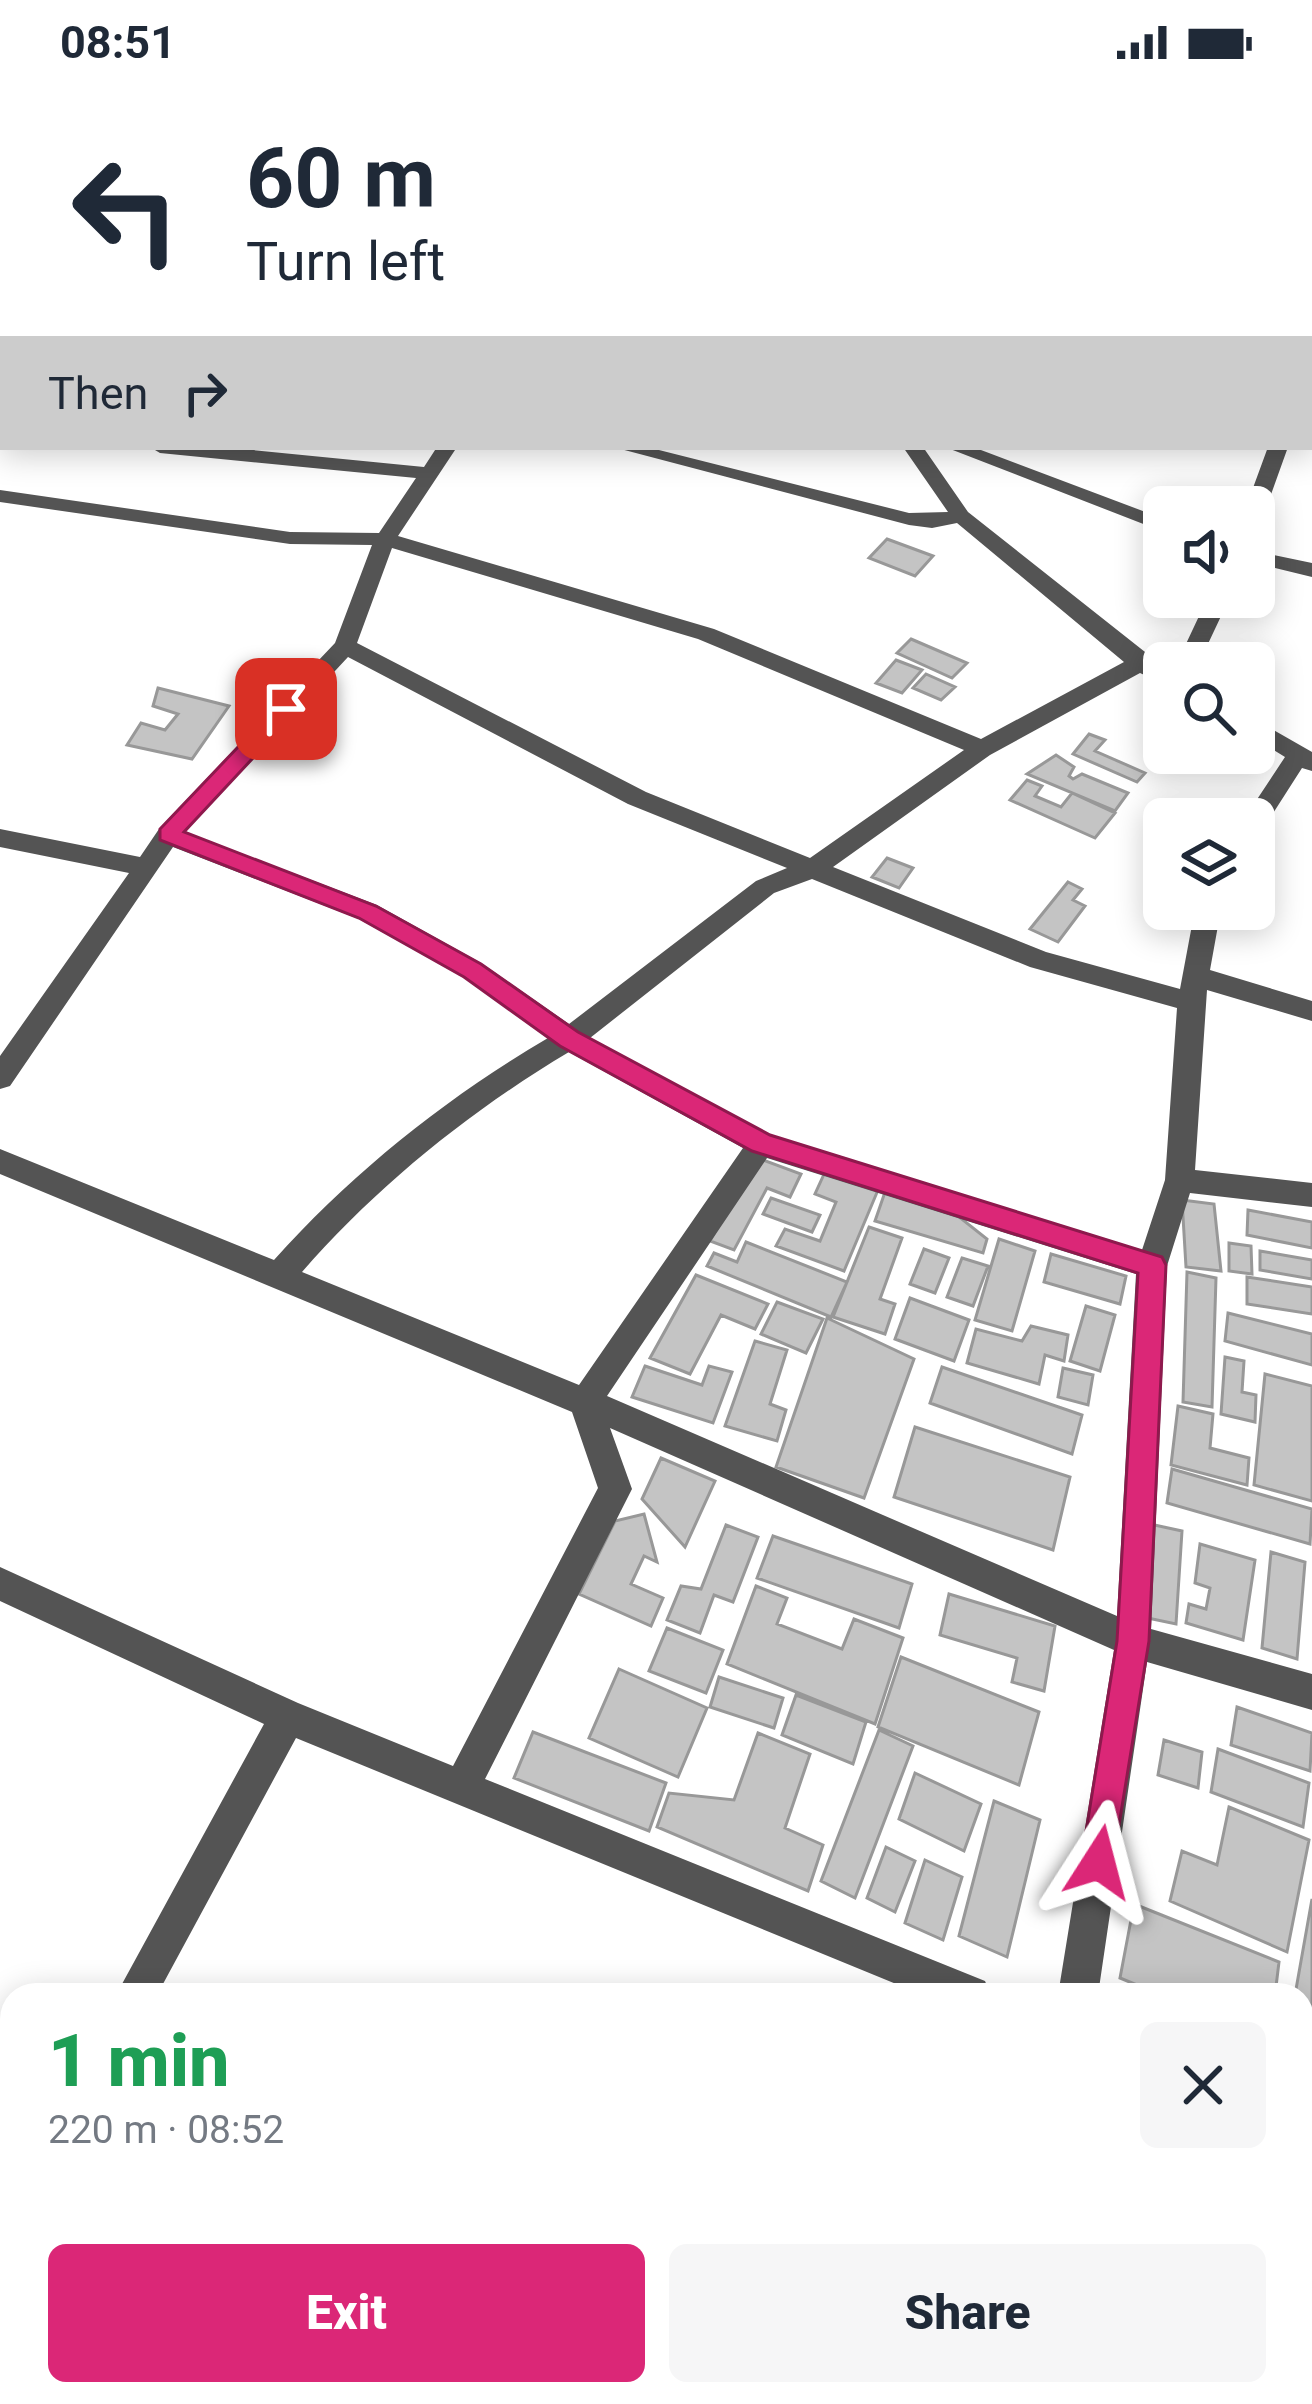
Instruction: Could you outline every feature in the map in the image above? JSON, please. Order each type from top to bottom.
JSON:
[{"type":"street","points":[[191,450],[428,473]]},
{"type":"street","points":[[0,1078],[168,835],[345,646],[385,539],[445,450]]},
{"type":"street","points":[[635,450],[909,519],[932,522],[961,516]]},
{"type":"street","points":[[915,450],[961,516],[1143,665]]},
{"type":"street","points":[[964,450],[1143,518]]},
{"type":"street","points":[[1264,486],[1277,450]]},
{"type":"street","points":[[0,496],[290,538],[385,539],[706,634],[982,749]]},
{"type":"street","points":[[1275,562],[1312,570]]},
{"type":"street","points":[[345,646],[638,797],[1039,960],[1312,1011]]},
{"type":"street","points":[[278,1276],[341,1206],[493,1084],[569,1039],[765,887],[814,868],[982,749],[1140,663]]},
{"type":"street","points":[[1274,798],[1306,758],[1275,740]]},
{"type":"street","points":[[168,835],[368,912],[472,970],[569,1039],[761,1144],[1152,1265]]},
{"type":"street","points":[[0,838],[145,867]]},
{"type":"street","points":[[1080,1983],[1133,1641],[1152,1265],[1180,1180],[1193,989],[1204,930]]},
{"type":"street","points":[[585,1402],[761,1144]]},
{"type":"street","points":[[0,1161],[585,1402],[1133,1641],[1312,1692]]},
{"type":"street","points":[[1180,1180],[1312,1195]]},
{"type":"street","points":[[461,1788],[615,1489],[585,1402]]},
{"type":"street","points":[[0,1584],[288,1717],[941,1983]]},
{"type":"street","points":[[143,1983],[288,1717]]},
{"type":"building","points":[[887,539],[933,556],[915,576],[869,558]]},
{"type":"building","points":[[911,639],[967,663],[952,678],[897,653]]},
{"type":"building","points":[[896,660],[922,670],[902,693],[876,683]]},
{"type":"building","points":[[926,674],[955,687],[941,700],[913,688]]},
{"type":"building","points":[[158,688],[229,706],[192,759],[127,745],[141,723],[165,730],[178,714],[153,706]]},
{"type":"building","points":[[1089,734],[1105,740],[1095,751],[1144,774],[1137,782],[1073,754]]},
{"type":"building","points":[[1056,755],[1074,767],[1069,776],[1073,779],[1082,774],[1128,793],[1115,811],[1027,774]]},
{"type":"building","points":[[1027,780],[1042,786],[1035,796],[1061,807],[1072,793],[1115,813],[1095,838],[1010,800]]},
{"type":"building","points":[[887,858],[913,868],[899,888],[872,877]]},
{"type":"building","points":[[1068,882],[1082,889],[1073,900],[1085,906],[1058,942],[1030,929]]},
{"type":"building","points":[[755,1157],[801,1174],[790,1197],[767,1188],[734,1250],[710,1241]]},
{"type":"building","points":[[825,1172],[878,1190],[844,1271],[776,1246],[785,1229],[820,1241],[836,1202],[815,1194]]},
{"type":"building","points":[[885,1192],[953,1212],[987,1239],[983,1253],[875,1221]]},
{"type":"building","points":[[771,1198],[820,1215],[812,1232],[763,1214]]},
{"type":"building","points":[[1182,1200],[1214,1204],[1221,1271],[1186,1267]]},
{"type":"building","points":[[1248,1210],[1312,1222],[1312,1248],[1247,1235]]},
{"type":"building","points":[[869,1227],[902,1238],[880,1299],[895,1304],[885,1334],[833,1317]]},
{"type":"building","points":[[999,1239],[1035,1251],[1012,1331],[975,1320]]},
{"type":"building","points":[[746,1242],[847,1282],[831,1317],[707,1266],[714,1253],[737,1262]]},
{"type":"building","points":[[1229,1243],[1251,1246],[1252,1274],[1229,1271]]},
{"type":"building","points":[[924,1249],[949,1258],[935,1293],[910,1284]]},
{"type":"building","points":[[1260,1251],[1312,1260],[1312,1279],[1260,1270]]},
{"type":"building","points":[[1051,1254],[1126,1276],[1120,1304],[1044,1282]]},
{"type":"building","points":[[962,1258],[988,1266],[973,1306],[947,1297]]},
{"type":"building","points":[[1187,1272],[1216,1278],[1212,1407],[1183,1402]]},
{"type":"building","points":[[696,1275],[768,1304],[755,1329],[721,1315],[690,1374],[650,1358]]},
{"type":"building","points":[[1247,1277],[1312,1287],[1312,1314],[1247,1304]]},
{"type":"building","points":[[910,1298],[969,1320],[954,1361],[895,1339]]},
{"type":"building","points":[[777,1302],[823,1319],[806,1353],[761,1334]]},
{"type":"building","points":[[1086,1306],[1115,1315],[1100,1371],[1070,1361]]},
{"type":"building","points":[[1228,1313],[1312,1334],[1312,1365],[1225,1341]]},
{"type":"building","points":[[827,1318],[914,1359],[864,1498],[776,1467]]},
{"type":"building","points":[[1031,1326],[1068,1335],[1064,1361],[1045,1355],[1039,1384],[967,1363],[976,1329],[1022,1341]]},
{"type":"building","points":[[755,1341],[787,1350],[770,1404],[786,1410],[777,1441],[725,1426]]},
{"type":"building","points":[[1225,1357],[1244,1361],[1242,1392],[1256,1395],[1255,1422],[1221,1414]]},
{"type":"building","points":[[645,1366],[702,1385],[709,1366],[732,1372],[713,1423],[632,1397]]},
{"type":"building","points":[[942,1367],[1082,1415],[1072,1454],[930,1403]]},
{"type":"building","points":[[1063,1368],[1093,1375],[1088,1405],[1058,1397]]},
{"type":"building","points":[[1265,1374],[1312,1386],[1312,1501],[1254,1485]]},
{"type":"building","points":[[1178,1406],[1213,1414],[1210,1448],[1249,1458],[1247,1485],[1171,1465]]},
{"type":"building","points":[[915,1427],[1070,1477],[1053,1550],[894,1497]]},
{"type":"building","points":[[661,1458],[715,1481],[685,1547],[642,1499]]},
{"type":"building","points":[[1172,1469],[1312,1509],[1310,1544],[1167,1503]]},
{"type":"building","points":[[644,1514],[657,1562],[644,1556],[631,1584],[663,1598],[651,1626],[579,1594],[615,1521]]},
{"type":"building","points":[[1150,1524],[1182,1531],[1176,1624],[1143,1617]]},
{"type":"building","points":[[726,1525],[758,1537],[733,1602],[714,1595],[700,1633],[667,1620],[681,1586],[701,1589]]},
{"type":"building","points":[[773,1536],[912,1584],[899,1628],[757,1578]]},
{"type":"building","points":[[1200,1544],[1255,1560],[1243,1640],[1186,1623],[1189,1604],[1206,1609],[1210,1588],[1195,1583]]},
{"type":"building","points":[[1271,1552],[1305,1562],[1297,1659],[1262,1648]]},
{"type":"building","points":[[756,1586],[787,1598],[777,1624],[842,1649],[854,1619],[903,1638],[875,1724],[727,1664]]},
{"type":"building","points":[[949,1594],[1055,1626],[1044,1691],[1012,1682],[1017,1658],[940,1635]]},
{"type":"building","points":[[667,1628],[723,1650],[706,1693],[649,1671]]},
{"type":"building","points":[[901,1657],[1039,1712],[1019,1785],[878,1727]]},
{"type":"building","points":[[619,1669],[707,1708],[678,1777],[589,1738]]},
{"type":"building","points":[[719,1677],[783,1698],[774,1728],[710,1707]]},
{"type":"building","points":[[796,1695],[866,1722],[853,1764],[782,1735]]},
{"type":"building","points":[[1237,1707],[1312,1733],[1310,1771],[1231,1745]]},
{"type":"building","points":[[879,1730],[913,1746],[855,1898],[821,1881]]},
{"type":"building","points":[[533,1732],[666,1783],[649,1831],[514,1778]]},
{"type":"building","points":[[758,1733],[810,1754],[785,1828],[823,1845],[808,1891],[657,1827],[669,1793],[734,1800]]},
{"type":"building","points":[[1164,1740],[1202,1752],[1198,1788],[1158,1775]]},
{"type":"building","points":[[1218,1749],[1309,1783],[1303,1827],[1211,1792]]},
{"type":"building","points":[[915,1773],[981,1804],[964,1851],[899,1819]]},
{"type":"building","points":[[994,1801],[1040,1820],[1007,1957],[959,1936]]},
{"type":"building","points":[[1229,1807],[1309,1840],[1287,1952],[1170,1901],[1182,1851],[1217,1865]]},
{"type":"building","points":[[886,1847],[915,1861],[895,1912],[867,1898]]},
{"type":"building","points":[[925,1860],[962,1877],[943,1940],[905,1923]]},
{"type":"building","points":[[1312,1899],[1312,1983],[1297,1983]]},
{"type":"building","points":[[1134,1904],[1279,1962],[1276,1983],[1132,1983],[1120,1978]]},
{"type":"route","points":[[286,709],[168,835],[368,912],[472,970],[569,1039],[761,1144],[1152,1265],[1133,1641],[1099,1862]]}]
